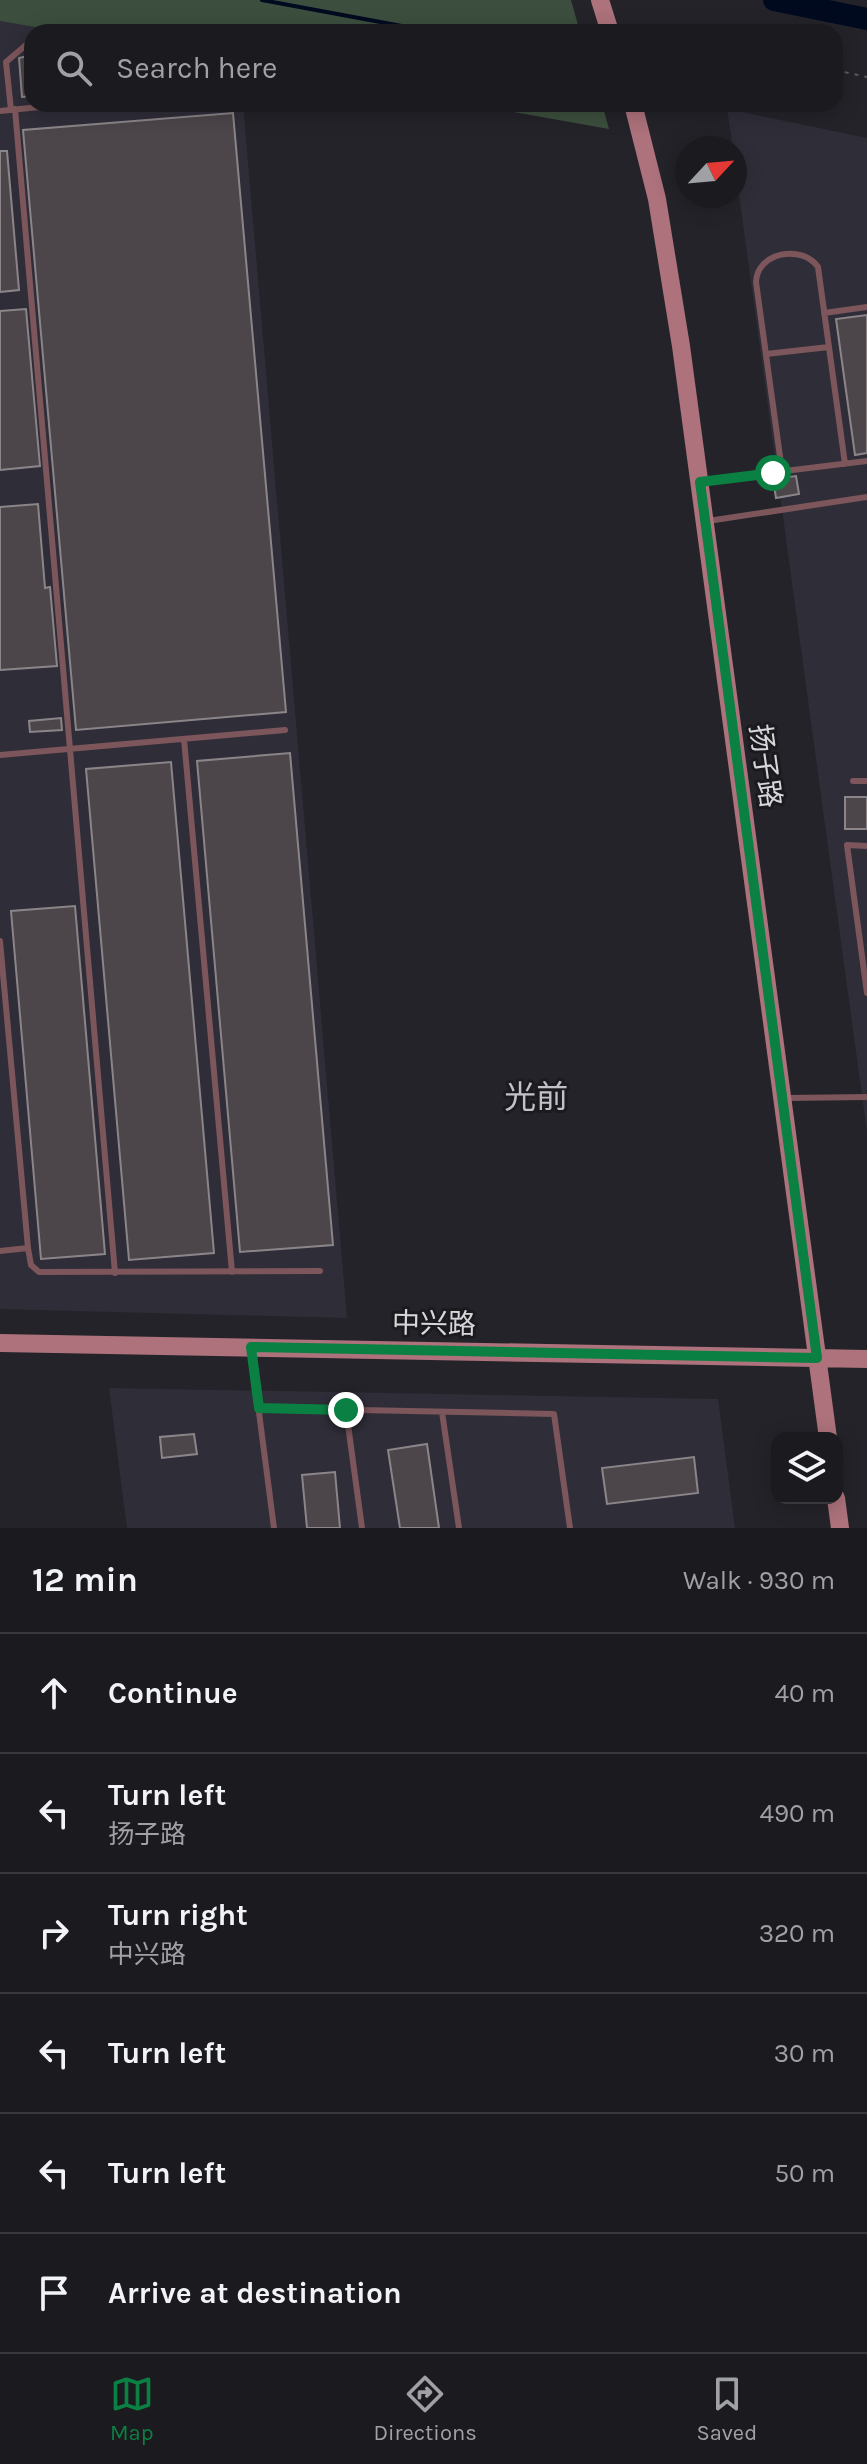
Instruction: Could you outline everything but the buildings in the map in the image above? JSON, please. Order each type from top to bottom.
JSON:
[{"type":"street","points":[[601,4],[607,24]]},
{"type":"street","name":"扬子路","points":[[635,112],[657,199],[700,482],[827,1432]]},
{"type":"street","name":"中兴路","points":[[0,1343],[867,1359]]},
{"type":"street","points":[[837,1504],[840,1528]]},
{"type":"lane","points":[[24,47],[6,62],[13,109],[115,1273]]},
{"type":"lane","points":[[0,111],[24,108]]},
{"type":"lane","points":[[782,471],[756,272],[763,265],[791,252],[808,255],[818,267],[845,464]]},
{"type":"lane","points":[[824,313],[867,307]]},
{"type":"lane","points":[[766,354],[829,347]]},
{"type":"lane","points":[[700,482],[867,461]]},
{"type":"lane","points":[[705,522],[867,497]]},
{"type":"lane","points":[[0,755],[285,730]]},
{"type":"lane","points":[[184,739],[232,1272]]},
{"type":"lane","points":[[853,781],[867,781]]},
{"type":"lane","points":[[867,846],[847,845],[867,993]]},
{"type":"lane","points":[[0,941],[31,1265],[39,1272],[320,1271]]},
{"type":"lane","points":[[782,1098],[867,1097]]},
{"type":"lane","points":[[0,1251],[28,1248]]},
{"type":"lane","points":[[251,1347],[274,1528]]},
{"type":"lane","points":[[259,1408],[554,1414],[570,1528]]},
{"type":"lane","points":[[346,1410],[362,1528]]},
{"type":"lane","points":[[442,1412],[459,1528]]},
{"type":"path","points":[[843,72],[867,77]]},
{"type":"shaded area","points":[[0,21],[24,25],[24,112],[244,112],[347,1318],[0,1309]]},
{"type":"shaded area","points":[[727,112],[741,112],[867,138],[867,1132],[741,208],[747,208],[747,136],[731,136]]},
{"type":"shaded area","points":[[109,1388],[718,1399],[735,1528],[127,1528]]},
{"type":"green space","points":[[0,0],[571,0],[578,24],[24,25],[0,21]]},
{"type":"green space","points":[[513,112],[604,112],[609,129]]},
{"type":"waterway","points":[[262,0],[391,24]]},
{"type":"waterway","points":[[774,0],[867,19]]},
{"type":"district","name":"光前","points":[[536,1097]]},
{"type":"route","points":[[346,1410],[259,1408],[251,1347],[817,1358],[700,482],[773,473]]}]
